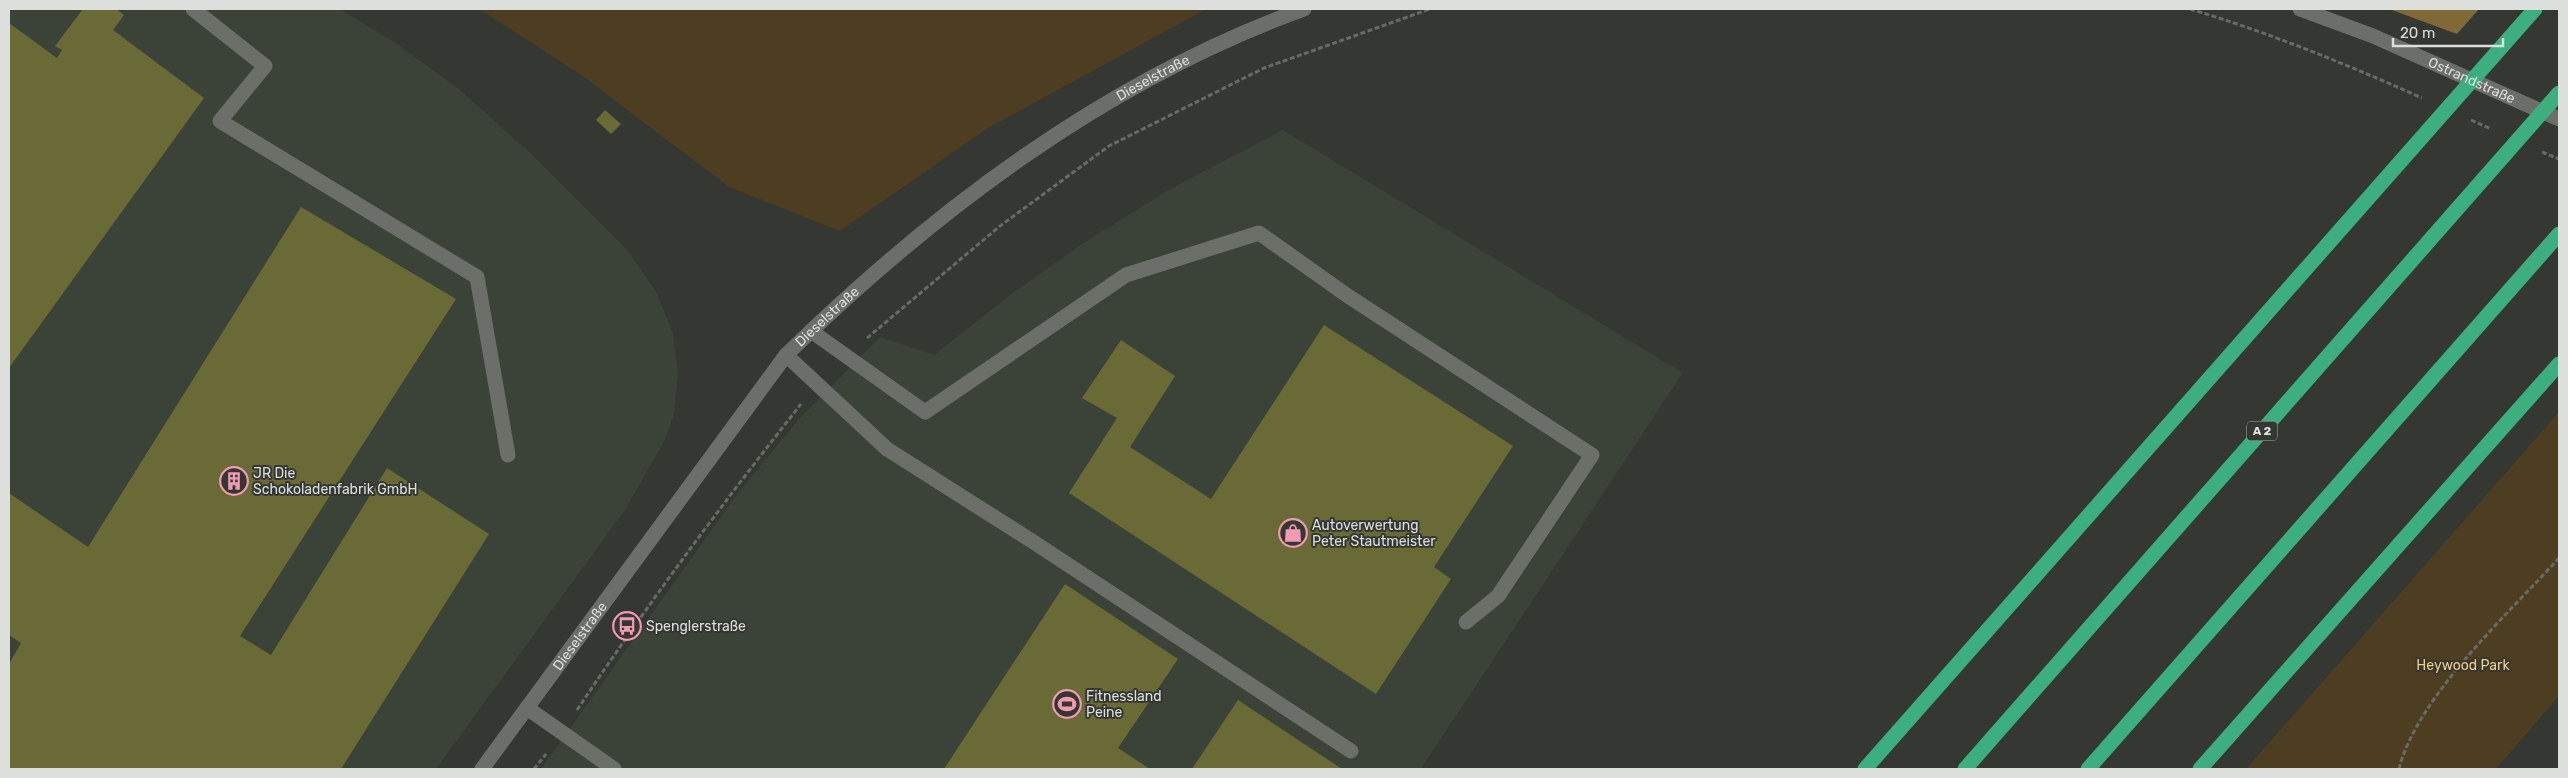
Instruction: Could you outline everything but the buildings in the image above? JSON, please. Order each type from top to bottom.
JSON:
[{"type":"highway","points":[[1865,769],[2535,9]]},
{"type":"highway","name":"A 2","points":[[1965,769],[2559,93]]},
{"type":"highway","points":[[2088,769],[2559,234]]},
{"type":"highway","points":[[2200,769],[2559,364]]},
{"type":"street","points":[[193,9],[265,66],[220,121],[476,277],[508,455]]},
{"type":"street","name":"Dieselstraße","points":[[482,769],[786,355],[864,281],[998,174],[1082,117],[1183,62],[1263,24],[1304,9]]},
{"type":"street","name":"Ostrandstraße","points":[[2300,9],[2373,36],[2559,119]]},
{"type":"street","points":[[810,331],[925,412],[1126,275],[1259,233],[1348,296],[1592,455],[1498,596],[1466,622]]},
{"type":"street","points":[[786,355],[888,449],[1036,543],[1351,751]]},
{"type":"street","points":[[527,708],[614,769]]},
{"type":"path","points":[[847,356],[1000,226],[1109,146],[1264,68],[1430,9]]},
{"type":"path","points":[[2190,9],[2244,25],[2346,64]]},
{"type":"path","points":[[534,769],[562,733],[626,636],[726,498],[817,384]]},
{"type":"path","points":[[2399,769],[2402,756],[2422,716],[2458,668],[2559,558]]},
{"type":"shaded area","points":[[9,9],[340,9],[396,43],[459,89],[528,151],[628,251],[657,293],[673,334],[678,373],[674,414],[665,440],[625,510],[436,769],[9,769]]},
{"type":"shaded area","points":[[2389,9],[2479,9],[2457,34]]},
{"type":"shaded area","points":[[1283,130],[1683,373],[1422,767],[1425,769],[541,769],[737,494],[798,420],[880,337],[934,355],[1010,295],[1085,242],[1172,188]]},
{"type":"green space","points":[[479,9],[1206,9],[988,128],[840,231],[729,187],[580,74]]},
{"type":"green space","name":"Heywood Park","points":[[2559,412],[2559,696],[2496,769],[2246,769]]},
{"type":"place","name":"JR Die Schokoladenfabrik GmbH","points":[[234,481]]},
{"type":"place","name":"Autoverwertung Peter Stautmeister","points":[[1293,533]]},
{"type":"place","name":"Spenglerstraße","points":[[627,626]]},
{"type":"place","name":"Fitnessland Peine","points":[[1067,704]]}]
